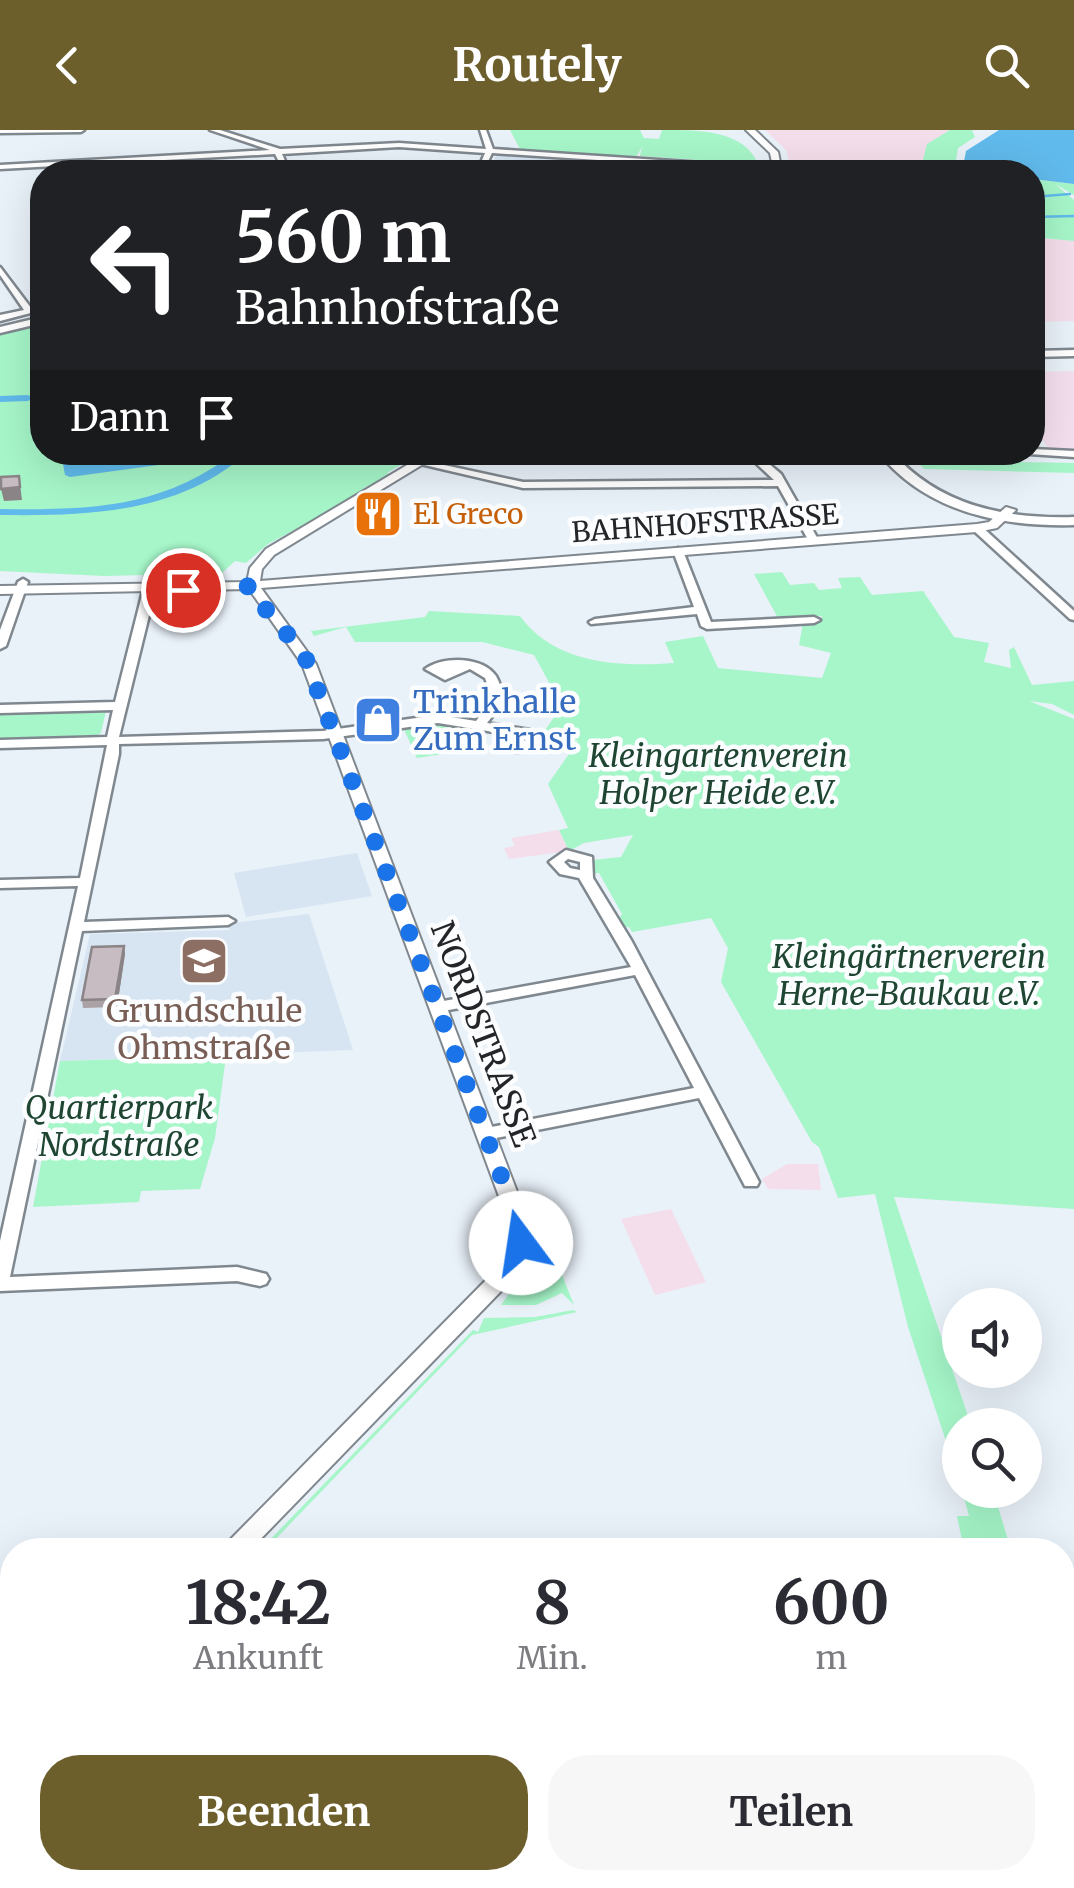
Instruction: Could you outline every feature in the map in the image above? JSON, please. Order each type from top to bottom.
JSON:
[{"type":"main road","points":[[0,323],[30,315]]},
{"type":"main road","points":[[0,323],[30,317]]},
{"type":"main road","points":[[897,465],[923,490],[1006,514]]},
{"type":"main road","points":[[910,465],[925,481],[946,492],[1006,514]]},
{"type":"main road","name":"BAHNHOFSTRASSE","points":[[1006,514],[1074,520]]},
{"type":"street","points":[[0,131],[81,130]]},
{"type":"street","points":[[213,130],[277,150],[282,160]]},
{"type":"street","points":[[483,130],[490,149],[485,160]]},
{"type":"street","points":[[750,130],[774,152],[776,160]]},
{"type":"street","points":[[119,160],[399,145],[634,160]]},
{"type":"street","points":[[0,167],[30,165]]},
{"type":"street","points":[[0,269],[24,315]]},
{"type":"street","points":[[1045,354],[1073,355]]},
{"type":"street","points":[[1045,452],[1074,454]]},
{"type":"street","points":[[253,582],[262,560],[286,541],[418,465]]},
{"type":"street","points":[[430,465],[523,485],[781,482]]},
{"type":"street","points":[[763,465],[781,482],[814,541]]},
{"type":"street","name":"BAHNHOFSTRASSE","points":[[0,581],[21,587],[149,591],[977,528],[1006,514]]},
{"type":"street","points":[[977,528],[1074,617]]},
{"type":"street","points":[[678,550],[706,626],[814,620]]},
{"type":"street","name":"BAHNHOFSTRASSE","points":[[0,590],[253,582]]},
{"type":"street","name":"NORDSTRASSE","points":[[247,1538],[508,1271],[522,1234],[304,654],[263,606],[253,582]]},
{"type":"street","points":[[0,646],[21,587]]},
{"type":"street","points":[[149,591],[120,706],[87,882],[0,1282],[238,1274],[260,1279]]},
{"type":"street","points":[[594,622],[700,610]]},
{"type":"street","points":[[466,667],[490,676],[499,700],[481,723]]},
{"type":"street","points":[[0,709],[120,706]]},
{"type":"street","points":[[0,744],[337,734],[438,719],[481,723],[506,732]]},
{"type":"street","points":[[584,875],[640,970],[750,1182]]},
{"type":"street","points":[[0,884],[87,882]]},
{"type":"street","points":[[76,927],[228,921]]},
{"type":"street","points":[[438,1007],[640,970]]},
{"type":"street","points":[[486,1134],[703,1092]]},
{"type":"shaded area","points":[[765,130],[950,130],[927,145],[923,160],[789,160],[786,150]]},
{"type":"shaded area","points":[[497,154],[559,158],[557,160],[494,160]]},
{"type":"shaded area","points":[[1045,238],[1074,241],[1074,321],[1045,322]]},
{"type":"shaded area","points":[[1074,371],[1074,450],[1049,449],[1045,443],[1045,372]]},
{"type":"shaded area","points":[[559,830],[569,851],[509,859],[504,848],[515,846],[511,838]]},
{"type":"shaded area","points":[[357,853],[372,896],[246,917],[234,873]]},
{"type":"shaded area","name":"Grundschule Ohmstraße","points":[[309,914],[353,1050],[60,1061],[90,934],[230,930],[225,924]]},
{"type":"shaded area","points":[[787,1164],[818,1164],[821,1190],[768,1189],[762,1179]]},
{"type":"shaded area","points":[[671,1209],[706,1282],[655,1295],[621,1219]]},
{"type":"green space","points":[[510,130],[640,130],[644,138],[659,139],[662,130],[705,132],[742,144],[755,160],[640,156],[642,147],[636,157],[520,149]]},
{"type":"green space","points":[[950,130],[972,130],[975,137],[958,148],[956,160],[923,160],[927,144]]},
{"type":"green space","points":[[1045,181],[1074,184],[1074,195],[1055,184],[1074,200],[1074,241],[1045,238]]},
{"type":"green space","points":[[30,325],[30,465],[400,465],[387,473],[393,476],[363,488],[369,490],[268,544],[246,563],[235,561],[222,573],[104,576],[0,571],[0,331]]},
{"type":"green space","points":[[1074,463],[1074,473],[924,469],[920,465]]},
{"type":"green space","points":[[782,572],[790,585],[814,583],[819,590],[842,588],[838,578],[860,577],[872,595],[923,591],[954,637],[989,643],[984,662],[1011,668],[1009,650],[1014,647],[1032,685],[1074,681],[1074,715],[1052,704],[1029,701],[1074,719],[1074,1209],[894,1197],[942,1339],[942,1388],[959,1388],[965,1408],[942,1408],[942,1429],[908,1327],[875,1194],[838,1198],[819,1147],[812,1142],[721,982],[728,948],[711,918],[632,932],[629,927],[619,928],[616,922],[622,914],[599,873],[591,874],[592,860],[621,857],[633,835],[584,843],[569,851],[559,830],[568,828],[548,784],[578,741],[543,733],[562,706],[534,655],[482,642],[355,642],[346,627],[314,636],[311,631],[425,617],[429,611],[520,616],[551,644],[589,659],[631,664],[674,663],[665,642],[703,636],[718,668],[822,678],[831,653],[799,645],[803,623],[821,622],[822,616],[778,618],[754,574]]},
{"type":"green space","points":[[106,711],[101,733],[95,736],[0,739],[0,714]]},
{"type":"green space","points":[[431,723],[465,726],[443,754],[417,758],[403,727]]},
{"type":"green space","name":"Quartierpark Nordstraße","points":[[226,1056],[215,1138],[200,1189],[141,1191],[139,1202],[33,1207],[60,1061]]},
{"type":"green space","points":[[552,1250],[574,1305],[562,1293],[536,1305],[501,1305],[538,1253]]},
{"type":"green space","points":[[577,1312],[472,1335],[277,1538],[272,1538],[473,1330],[478,1332],[484,1318]]},
{"type":"green space","points":[[967,1508],[998,1508],[1007,1538],[962,1538],[957,1516],[969,1516]]},
{"type":"water","points":[[999,130],[1074,130],[1074,184],[1045,180],[1045,160],[964,160],[966,151]]},
{"type":"water","points":[[63,465],[158,465],[70,477],[65,475]]},
{"type":"building","points":[[19,476],[20,487],[1,489],[1,477]]},
{"type":"building","points":[[124,946],[115,999],[82,1000],[92,947]]},
{"type":"waterway","points":[[1045,196],[1070,194]]},
{"type":"waterway","points":[[1045,217],[1074,216]]},
{"type":"waterway","points":[[0,399],[28,398]]},
{"type":"waterway","points":[[0,512],[65,512],[128,506],[188,487],[226,465]]},
{"type":"place","name":"El Greco","points":[[378,514]]},
{"type":"place","name":"Trinkhalle Zum Ernst","points":[[378,720]]},
{"type":"place","name":"Grundschule Ohmstraße","points":[[204,961]]},
{"type":"route","points":[[183,590],[253,586],[263,606],[304,654],[517,1218],[521,1243]]},
{"type":"park label","name":"Kleingartenverein Holper Heide e.V.","points":[[718,774]]},
{"type":"park label","name":"Kleingärtnerverein Herne-Baukau e.V.","points":[[909,976]]}]
